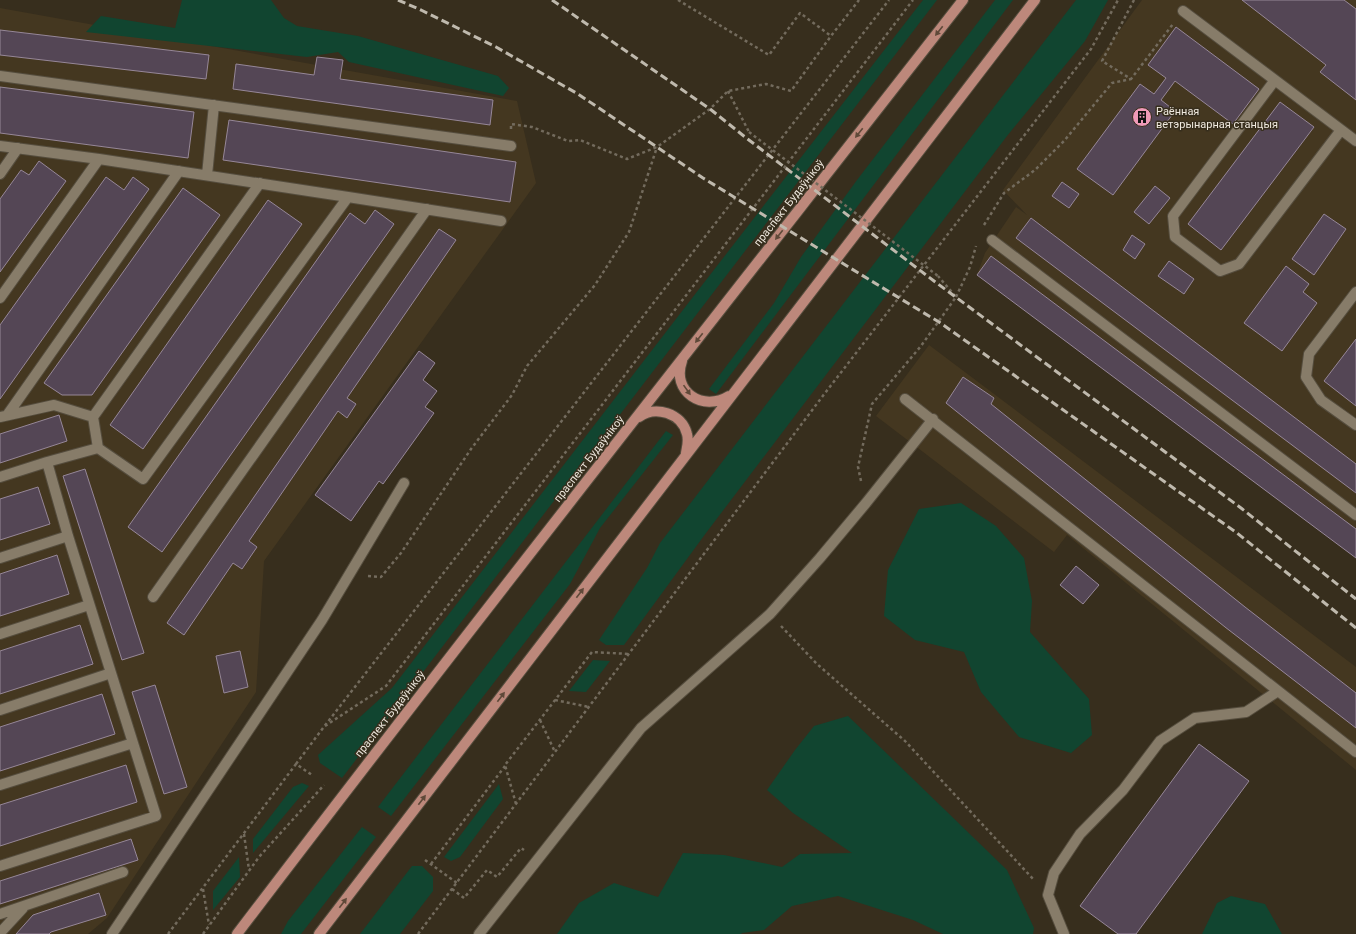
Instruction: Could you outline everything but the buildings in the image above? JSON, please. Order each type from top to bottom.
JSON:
[{"type":"main road","name":"праспект Будаўнікоў","points":[[237,934],[336,804],[963,0]]},
{"type":"main road","points":[[319,934],[1035,0]]},
{"type":"main road","points":[[686,354],[680,372],[681,382],[692,397],[701,402],[720,402],[729,397],[736,390]]},
{"type":"main road","points":[[633,422],[640,416],[649,412],[659,411],[668,413],[677,418],[683,425],[687,434],[688,444],[686,453],[681,462]]},
{"type":"lane","points":[[1183,11],[1356,141]]},
{"type":"lane","points":[[0,76],[511,146]]},
{"type":"lane","points":[[1274,80],[1173,216],[1175,237],[1214,267],[1220,271],[1239,264],[1341,130]]},
{"type":"lane","points":[[207,175],[214,105]]},
{"type":"lane","points":[[0,146],[207,175],[501,221]]},
{"type":"lane","points":[[0,174],[18,148]]},
{"type":"lane","points":[[0,298],[99,159]]},
{"type":"lane","points":[[4,416],[179,171]]},
{"type":"lane","points":[[260,184],[93,417],[98,448],[143,479],[348,197]]},
{"type":"lane","points":[[153,597],[427,209]]},
{"type":"lane","points":[[992,240],[1356,514]]},
{"type":"lane","points":[[1356,292],[1309,354],[1306,377],[1321,400],[1356,425]]},
{"type":"lane","points":[[905,399],[933,419],[1356,752]]},
{"type":"lane","points":[[4,416],[54,405],[93,417]]},
{"type":"lane","points":[[479,934],[641,728],[770,614],[831,546],[933,419]]},
{"type":"lane","points":[[0,477],[46,462],[98,448]]},
{"type":"lane","points":[[0,866],[156,816],[89,605],[46,462]]},
{"type":"lane","points":[[112,934],[322,620],[404,483]]},
{"type":"lane","points":[[0,558],[68,536]]},
{"type":"lane","points":[[0,634],[89,605]]},
{"type":"lane","points":[[0,710],[111,673]]},
{"type":"lane","points":[[1064,934],[1048,895],[1054,873],[1080,834],[1123,790],[1160,741],[1195,718],[1246,712],[1278,691]]},
{"type":"lane","points":[[0,785],[133,743]]},
{"type":"lane","points":[[0,914],[123,872]]},
{"type":"lane","points":[[0,933],[24,906]]},
{"type":"path","points":[[678,0],[768,54],[800,13],[831,36]]},
{"type":"path","points":[[511,146],[511,124],[532,127],[568,141],[580,140],[627,159],[657,148],[710,109],[728,91],[766,84],[791,91],[831,36],[860,0]]},
{"type":"path","points":[[168,934],[323,728],[889,0]]},
{"type":"path","points":[[323,728],[386,686],[913,0]]},
{"type":"path","points":[[418,934],[822,397],[1091,49],[1118,0]]},
{"type":"path","points":[[1131,79],[1102,61],[1134,0]]},
{"type":"path","points":[[982,229],[1004,193],[1035,170],[1064,141],[1112,83],[1131,79],[1183,11]]},
{"type":"path","points":[[728,91],[749,132],[938,276]]},
{"type":"path","points":[[347,576],[381,577],[401,553],[471,450],[512,395],[527,366],[595,285],[629,232],[657,148]]},
{"type":"path","points":[[956,297],[970,268],[978,242]]},
{"type":"path","points":[[770,614],[817,664],[905,741],[1048,895]]},
{"type":"path","points":[[431,864],[592,652],[629,654]]},
{"type":"path","points":[[556,700],[589,708]]},
{"type":"path","points":[[540,720],[555,752]]},
{"type":"path","points":[[296,764],[312,776]]},
{"type":"path","points":[[505,765],[516,805]]},
{"type":"path","points":[[203,934],[259,857],[324,785]]},
{"type":"path","points":[[244,834],[249,870]]},
{"type":"path","points":[[452,890],[464,898],[487,870],[497,877],[521,848],[537,860]]},
{"type":"path","points":[[424,860],[457,883]]},
{"type":"path","points":[[203,888],[209,925]]},
{"type":"shaded area","points":[[1142,0],[1356,0],[1356,558],[977,275],[985,253],[1016,207],[1027,215],[1003,190]]},
{"type":"shaded area","points":[[0,8],[517,101],[536,183],[264,561],[256,692],[107,918],[88,934],[0,934]]},
{"type":"shaded area","points":[[929,345],[1356,667],[1356,770],[1067,535],[1054,552],[876,416]]},
{"type":"green space","points":[[182,0],[271,0],[284,18],[297,26],[358,36],[498,76],[509,88],[503,96],[349,62],[338,52],[307,57],[86,32],[101,16],[175,28]]},
{"type":"green space","points":[[923,0],[937,0],[342,778],[320,763],[318,755],[392,688]]},
{"type":"green space","points":[[995,0],[1013,0],[716,394],[709,389],[774,303],[801,257],[857,180]]},
{"type":"green space","points":[[1076,0],[1108,0],[1085,41],[1007,136],[706,533],[624,645],[606,645],[599,640],[647,568],[660,543]]},
{"type":"green space","points":[[666,431],[673,435],[600,528],[570,584],[391,816],[378,807]]},
{"type":"green space","points":[[961,503],[996,526],[1024,558],[1032,601],[1030,632],[1089,699],[1092,735],[1071,753],[1019,737],[981,692],[964,652],[915,640],[884,616],[888,570],[919,509]]},
{"type":"green space","points":[[593,660],[610,661],[586,692],[569,691]]},
{"type":"green space","points":[[848,716],[1007,870],[1034,928],[1033,934],[943,934],[913,920],[838,896],[792,906],[764,930],[741,934],[557,934],[579,903],[614,883],[658,897],[683,853],[724,855],[782,867],[800,854],[852,853],[793,813],[767,790],[814,726]]},
{"type":"green space","points":[[302,783],[309,786],[253,853],[253,839],[293,787]]},
{"type":"green space","points":[[499,784],[503,799],[460,857],[451,861],[444,857]]},
{"type":"green space","points":[[362,827],[376,837],[301,934],[281,934],[288,921]]},
{"type":"green space","points":[[239,857],[240,877],[213,910],[213,891]]},
{"type":"green space","points":[[412,866],[422,866],[433,877],[433,891],[400,934],[360,934]]},
{"type":"green space","points":[[1231,896],[1265,904],[1282,934],[1202,934],[1217,903]]},
{"type":"railway","points":[[398,0],[496,47],[578,94],[703,178],[939,322],[1237,533],[1356,628]]},
{"type":"railway","points":[[552,0],[710,109],[934,281],[1241,508],[1356,599]]},
{"type":"place","name":"Раённая ветэрынарная станцыя","points":[[1142,117]]}]
